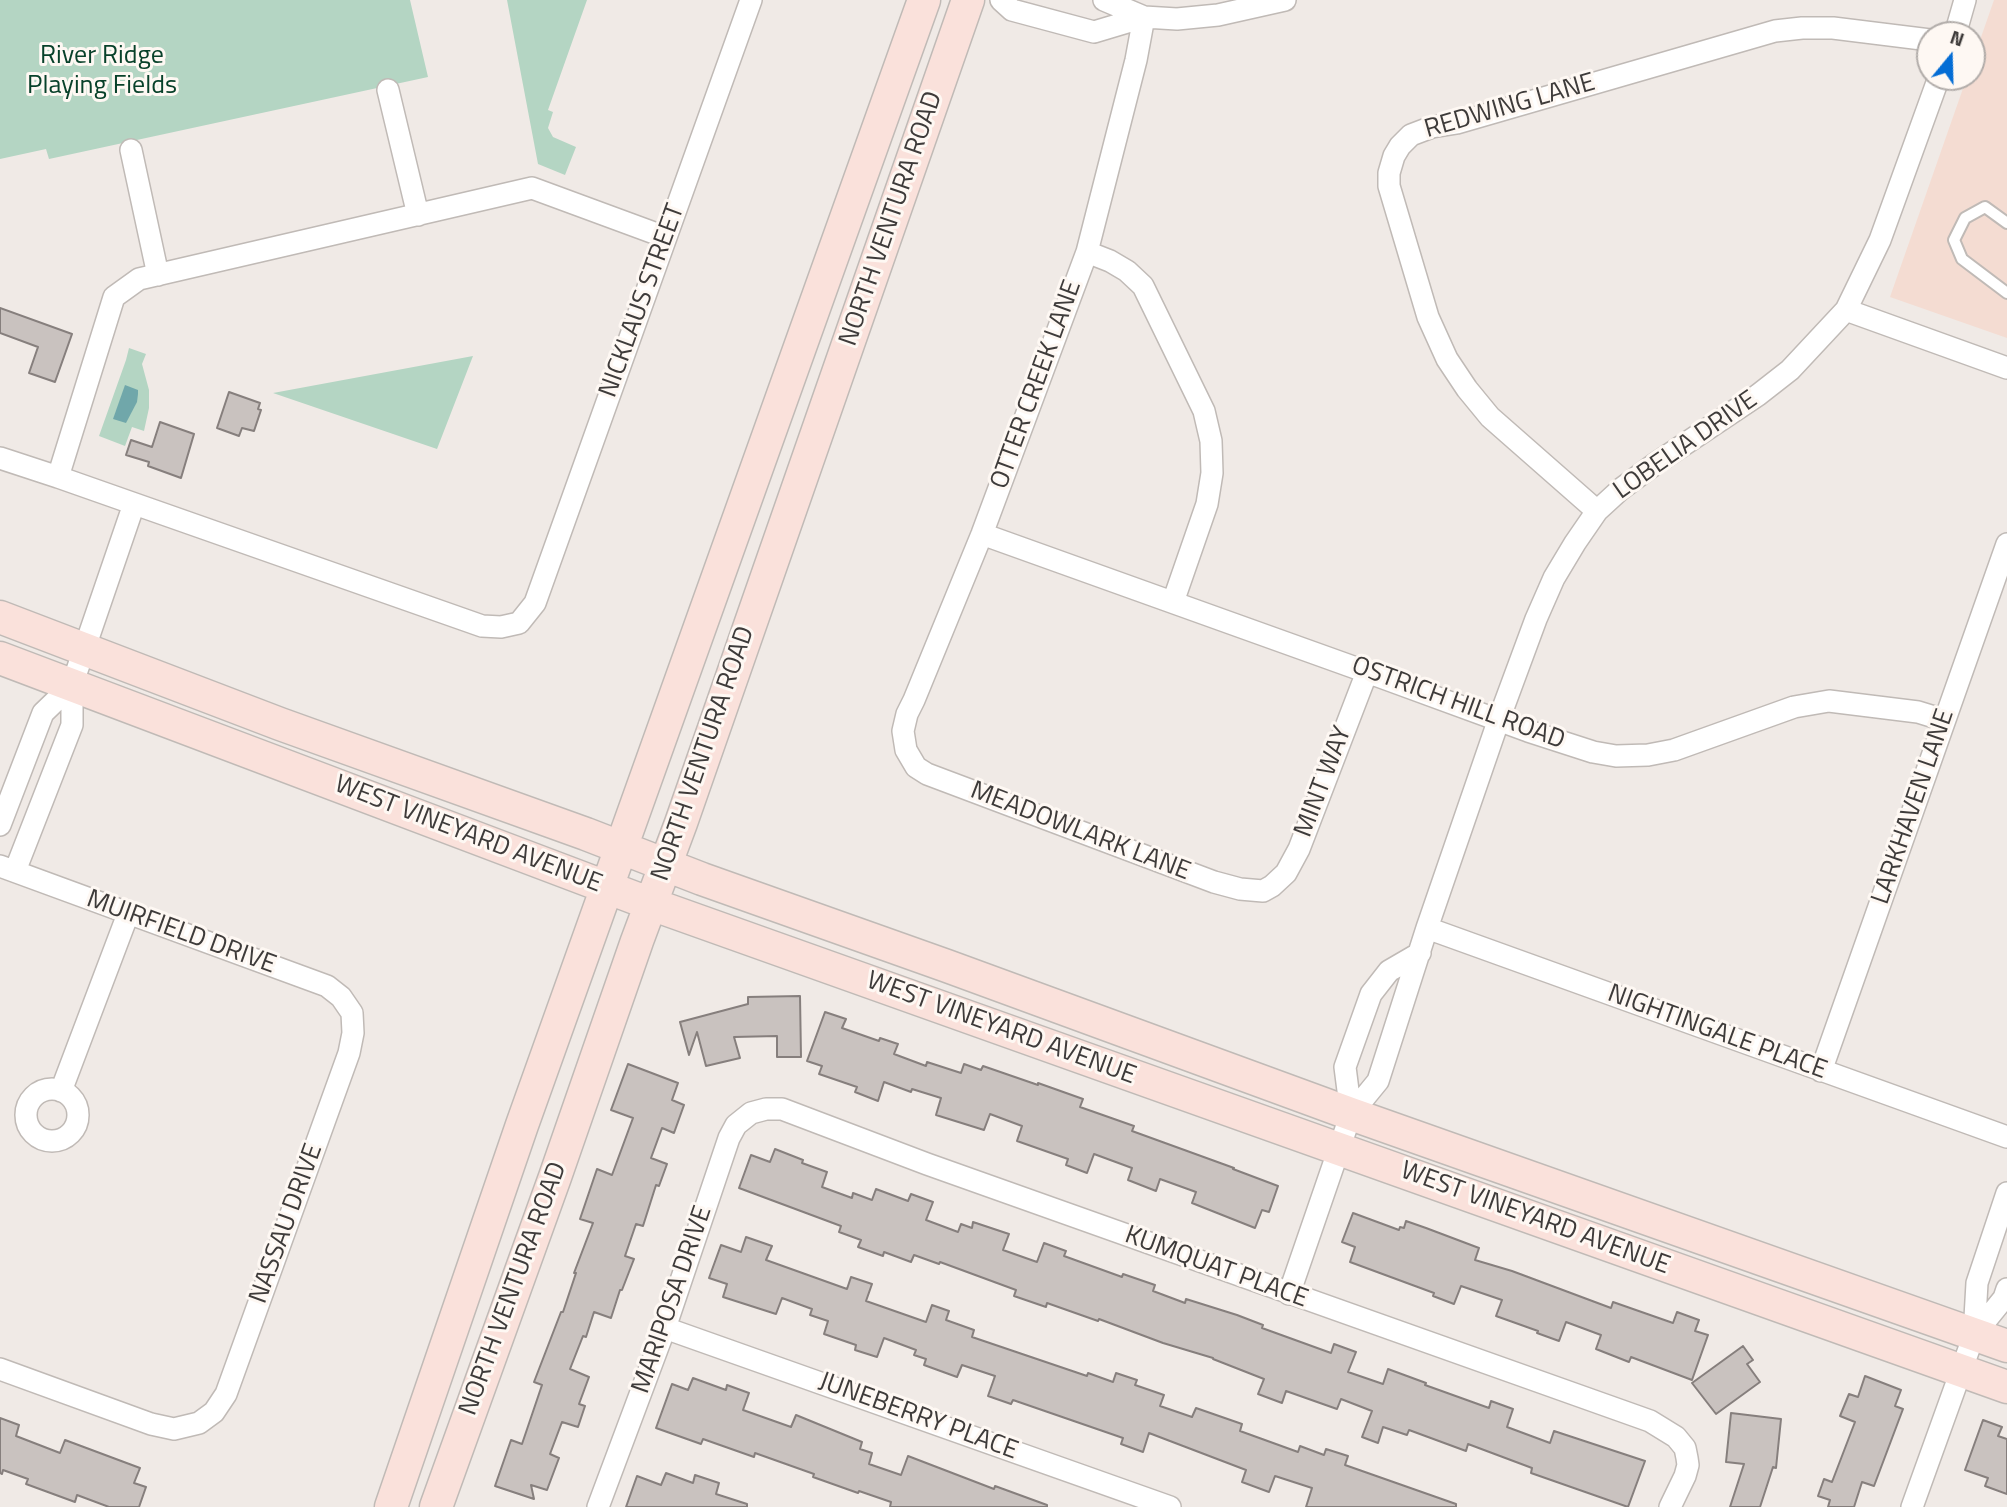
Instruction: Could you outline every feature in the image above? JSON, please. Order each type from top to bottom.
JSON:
[{"type":"main road","name":"NORTH VENTURA ROAD","points":[[391,1507],[522,1125],[924,0]]},
{"type":"main road","name":"NORTH VENTURA ROAD","points":[[436,1507],[665,866],[968,0]]},
{"type":"main road","name":"WEST VINEYARD AVENUE","points":[[0,617],[665,866],[1351,1114],[2007,1346]]},
{"type":"main road","name":"WEST VINEYARD AVENUE","points":[[0,658],[651,904],[2007,1387]]},
{"type":"street","name":"NICKLAUS STREET","points":[[134,504],[482,626],[501,627],[519,623],[535,603],[751,0]]},
{"type":"street","points":[[1000,0],[1012,10],[1094,32],[1144,17]]},
{"type":"street","points":[[1104,0],[1144,17],[1177,19],[1218,15],[1285,0]]},
{"type":"street","points":[[1959,21],[1965,0]]},
{"type":"street","name":"OTTER CREEK LANE","points":[[904,743],[903,731],[907,714],[982,534],[1087,252],[1136,60],[1144,17]]},
{"type":"street","name":"REDWING LANE","points":[[1597,511],[1490,416],[1467,389],[1447,359],[1428,317],[1389,186],[1389,173],[1400,146],[1411,135],[1433,127],[1457,123],[1775,31],[1802,27],[1833,28],[1916,38]]},
{"type":"street","points":[[388,90],[418,215]]},
{"type":"street","name":"LOBELIA DRIVE","points":[[1289,1294],[1351,1114],[1378,1082],[1427,928],[1499,719],[1554,578],[1597,511],[1655,464],[1769,387],[1790,370],[1846,310],[1880,240],[1934,91]]},
{"type":"street","points":[[131,150],[158,275]]},
{"type":"street","points":[[58,477],[114,297],[139,279],[533,188],[665,237]]},
{"type":"street","points":[[1087,252],[1118,266],[1143,286],[1204,411],[1211,441],[1212,462],[1207,504],[1173,602]]},
{"type":"street","points":[[1846,310],[2007,368]]},
{"type":"street","points":[[0,457],[134,504],[72,685],[72,725],[7,868]]},
{"type":"street","name":"OSTRICH HILL ROAD","points":[[982,534],[1593,752],[1616,756],[1648,755],[1674,750],[1794,707],[1829,701],[1918,712],[1944,720]]},
{"type":"street","name":"LARKHAVEN LANE","points":[[1821,1071],[2007,544]]},
{"type":"street","name":"MINT WAY","points":[[1272,886],[1286,873],[1299,849],[1367,671]]},
{"type":"street","points":[[0,825],[43,713],[72,685]]},
{"type":"street","name":"MEADOWLARK LANE","points":[[904,743],[916,766],[927,774],[1214,882],[1240,889],[1263,891],[1272,886]]},
{"type":"street","name":"MUIRFIELD DRIVE","points":[[7,868],[327,986],[341,997],[352,1013]]},
{"type":"street","points":[[61,1091],[128,914]]},
{"type":"street","name":"NIGHTINGALE PLACE","points":[[1427,928],[2007,1137]]},
{"type":"street","name":"LOBELIA DRIVE","points":[[1351,1114],[1345,1067],[1371,994],[1389,971],[1419,953]]},
{"type":"street","name":"NASSAU DRIVE","points":[[0,1369],[151,1424],[174,1429],[199,1423],[214,1412],[226,1394],[349,1053],[353,1033],[352,1013]]},
{"type":"street","name":"KUMQUAT PLACE","points":[[766,1110],[782,1109],[1289,1294],[1586,1396],[1650,1421],[1667,1430],[1685,1448],[1688,1465],[1670,1507]]},
{"type":"street","name":"MARIPOSA DRIVE","points":[[598,1507],[665,1328],[729,1138],[736,1125],[751,1114],[766,1110]]},
{"type":"street","points":[[1912,1507],[1974,1335],[1978,1283],[2007,1193]]},
{"type":"street","points":[[1974,1335],[2004,1298],[2007,1289]]},
{"type":"street","name":"JUNEBERRY PLACE","points":[[665,1328],[1170,1507]]},
{"type":"lane","points":[[2007,223],[1985,207],[1965,218],[1954,240],[1962,259],[2007,293]]},
{"type":"shaded area","points":[[1994,0],[2007,0],[2007,338],[1890,297],[1962,91],[1986,91],[1986,23]]},
{"type":"green space","name":"River Ridge Playing Fields","points":[[0,0],[410,0],[428,77],[49,159],[46,149],[0,159]]},
{"type":"green space","points":[[507,0],[587,0],[548,110],[553,112],[548,128],[553,137],[576,147],[565,175],[538,164]]},
{"type":"green space","points":[[129,348],[146,354],[142,364],[149,390],[149,408],[144,431],[132,427],[125,446],[99,436]]},
{"type":"green space","points":[[473,356],[437,449],[273,393]]},
{"type":"water","points":[[125,385],[138,390],[137,402],[126,423],[113,419]]},
{"type":"building","points":[[0,308],[72,334],[55,382],[29,373],[38,347],[0,333]]},
{"type":"building","points":[[229,392],[260,403],[258,409],[261,410],[254,431],[242,428],[239,436],[217,428]]},
{"type":"building","points":[[160,422],[194,434],[181,478],[148,466],[149,462],[126,455],[131,440],[152,447]]},
{"type":"building","points":[[800,996],[801,1057],[777,1057],[777,1036],[734,1037],[740,1058],[706,1066],[697,1032],[689,1055],[680,1022],[748,1004],[748,997]]},
{"type":"building","points":[[825,1012],[846,1019],[842,1028],[879,1041],[880,1038],[898,1044],[894,1054],[926,1066],[927,1062],[961,1073],[964,1064],[981,1070],[983,1066],[1038,1083],[1083,1099],[1080,1107],[1134,1126],[1132,1131],[1278,1186],[1269,1212],[1262,1210],[1255,1228],[1192,1203],[1196,1192],[1160,1179],[1156,1191],[1128,1180],[1132,1168],[1094,1154],[1087,1173],[1066,1165],[1068,1159],[1017,1141],[1022,1126],[990,1114],[984,1130],[936,1115],[941,1098],[912,1089],[911,1092],[884,1082],[878,1101],[855,1092],[857,1087],[819,1074],[822,1066],[807,1061]]},
{"type":"building","points":[[628,1064],[678,1083],[672,1100],[684,1105],[674,1133],[662,1128],[651,1158],[667,1164],[659,1186],[656,1185],[643,1226],[636,1224],[625,1256],[634,1259],[611,1318],[594,1312],[586,1337],[583,1336],[570,1369],[589,1377],[579,1404],[585,1406],[578,1427],[562,1422],[550,1454],[559,1458],[547,1490],[531,1485],[534,1499],[495,1486],[511,1440],[522,1444],[542,1385],[534,1382],[563,1312],[593,1223],[580,1219],[597,1169],[612,1175],[633,1118],[611,1110]]},
{"type":"building","points":[[775,1149],[827,1172],[822,1187],[852,1198],[853,1193],[872,1200],[876,1189],[908,1201],[911,1194],[933,1202],[926,1220],[958,1232],[961,1224],[972,1228],[973,1222],[1009,1234],[1003,1250],[1037,1262],[1044,1243],[1066,1251],[1064,1256],[1122,1277],[1123,1274],[1155,1285],[1153,1291],[1185,1303],[1186,1299],[1237,1315],[1263,1325],[1262,1328],[1331,1353],[1334,1344],[1356,1352],[1348,1372],[1383,1384],[1388,1369],[1489,1408],[1491,1401],[1513,1409],[1507,1427],[1550,1443],[1554,1431],[1645,1461],[1628,1507],[1531,1473],[1532,1468],[1468,1444],[1466,1451],[1409,1430],[1407,1435],[1383,1427],[1378,1443],[1362,1437],[1372,1411],[1341,1399],[1337,1409],[1286,1391],[1282,1403],[1258,1394],[1264,1379],[1213,1358],[1099,1319],[1098,1321],[1047,1303],[1046,1307],[1014,1296],[1016,1290],[940,1262],[939,1264],[914,1255],[911,1262],[884,1252],[883,1256],[858,1247],[861,1240],[839,1232],[841,1226],[739,1188],[751,1155],[770,1162]]},
{"type":"building","points":[[1353,1213],[1399,1230],[1400,1227],[1404,1228],[1406,1221],[1426,1228],[1479,1248],[1475,1260],[1611,1308],[1613,1302],[1673,1323],[1677,1312],[1699,1320],[1695,1331],[1708,1335],[1692,1380],[1631,1357],[1629,1362],[1596,1349],[1601,1335],[1566,1322],[1559,1341],[1496,1316],[1502,1300],[1461,1286],[1454,1304],[1433,1296],[1434,1293],[1350,1262],[1355,1247],[1342,1242]]},
{"type":"building","points":[[746,1237],[772,1246],[766,1260],[847,1289],[851,1277],[872,1284],[866,1301],[926,1322],[932,1305],[949,1311],[946,1320],[974,1330],[972,1337],[1087,1376],[1088,1373],[1113,1382],[1116,1373],[1137,1380],[1135,1385],[1164,1395],[1160,1406],[1192,1417],[1196,1408],[1242,1424],[1240,1431],[1298,1452],[1300,1446],[1324,1455],[1326,1449],[1348,1456],[1345,1465],[1456,1504],[1456,1507],[1306,1507],[1312,1488],[1275,1476],[1269,1492],[1242,1482],[1246,1470],[1149,1433],[1143,1452],[1121,1444],[1123,1438],[1013,1400],[1011,1404],[988,1396],[995,1376],[962,1365],[957,1377],[924,1365],[926,1359],[914,1355],[916,1350],[884,1338],[877,1357],[855,1350],[856,1345],[824,1334],[828,1321],[810,1315],[812,1309],[782,1298],[776,1314],[723,1297],[727,1284],[709,1278],[721,1245],[741,1252]]},
{"type":"building","points":[[1743,1346],[1753,1360],[1747,1364],[1760,1382],[1716,1414],[1692,1383]]},
{"type":"building","points":[[1865,1376],[1901,1390],[1895,1406],[1903,1409],[1874,1486],[1862,1482],[1854,1507],[1828,1507],[1830,1500],[1818,1496],[1824,1479],[1832,1482],[1855,1422],[1840,1416],[1849,1394],[1858,1397]]},
{"type":"building","points":[[693,1378],[726,1390],[727,1385],[749,1393],[743,1410],[791,1427],[796,1415],[862,1442],[860,1449],[872,1453],[869,1464],[901,1475],[908,1456],[1047,1507],[890,1507],[891,1502],[813,1477],[814,1474],[755,1453],[754,1457],[703,1439],[701,1444],[656,1428],[672,1384],[688,1390]]},
{"type":"building","points":[[1731,1413],[1781,1419],[1776,1468],[1773,1467],[1760,1507],[1730,1507],[1744,1464],[1726,1462]]},
{"type":"building","points":[[0,1418],[19,1425],[16,1436],[60,1453],[65,1440],[140,1468],[134,1483],[146,1487],[139,1507],[109,1507],[77,1495],[75,1502],[26,1484],[28,1479],[3,1470],[2,1474],[0,1473]]},
{"type":"building","points":[[1983,1420],[2002,1427],[1998,1436],[2007,1439],[2007,1494],[1985,1486],[1988,1478],[1965,1470]]},
{"type":"building","points":[[666,1473],[693,1483],[695,1475],[719,1483],[716,1494],[747,1504],[747,1507],[626,1507],[637,1476],[661,1485]]}]
